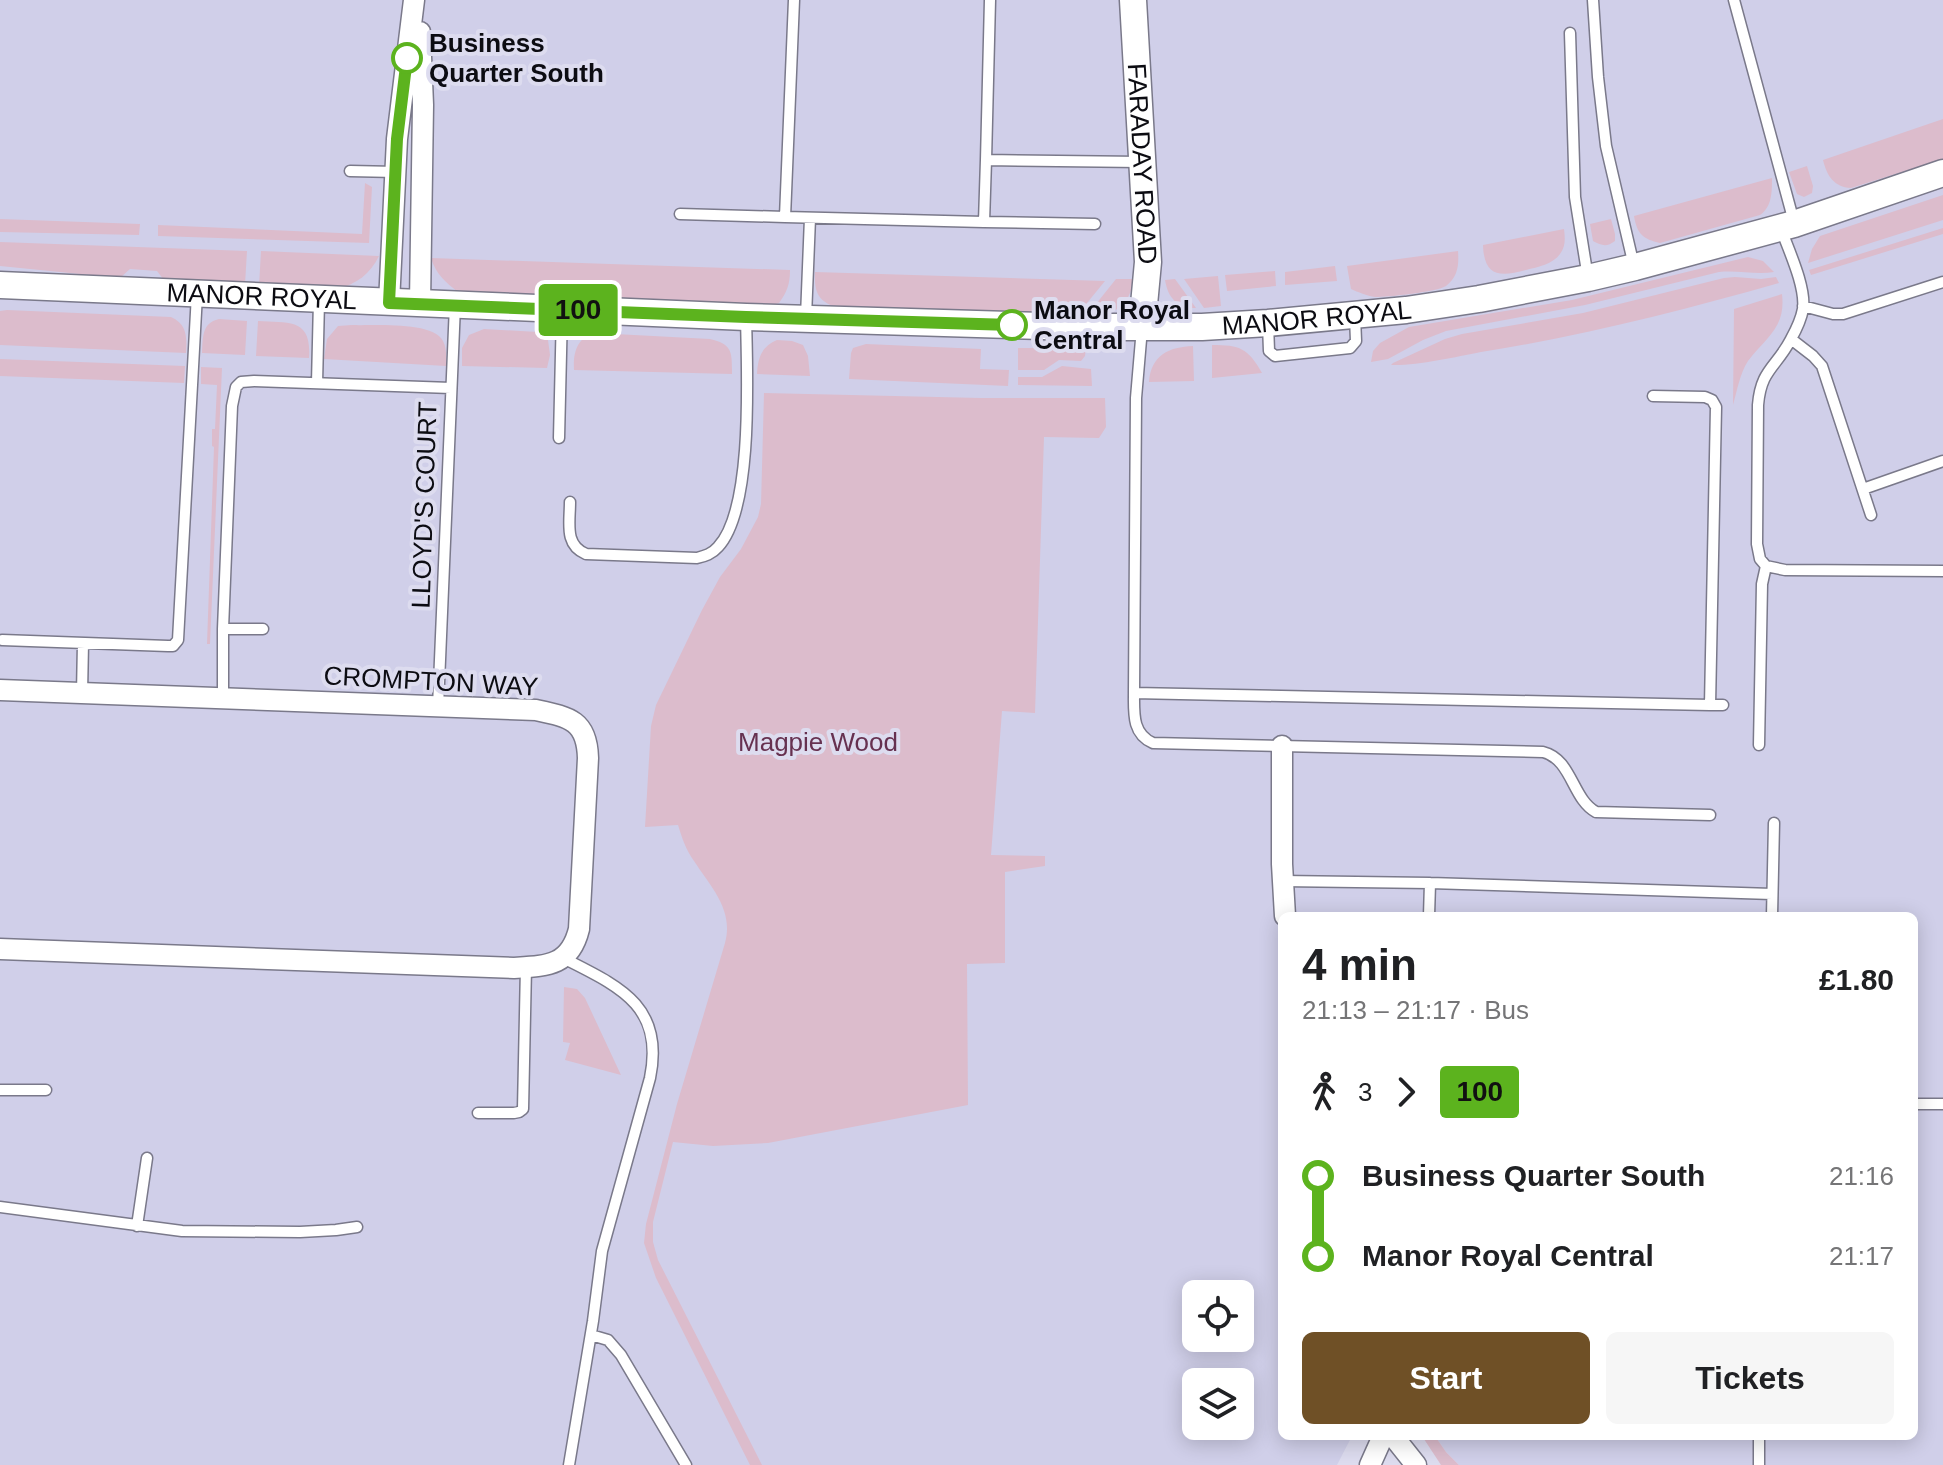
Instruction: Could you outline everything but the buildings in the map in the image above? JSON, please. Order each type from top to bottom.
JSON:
[{"type":"street","points":[[389,303],[399,117],[416,0]]},
{"type":"street","points":[[416,0],[423,93],[420,303]]},
{"type":"street","name":"FARADAY ROAD","points":[[1133,0],[1148,262],[1142,326]]},
{"type":"street","name":"MANOR ROYAL","points":[[0,285],[746,317],[1076,327],[1202,327],[1355,315],[1456,302],[1588,278],[1828,214],[1943,173]]},
{"type":"street","name":"CROMPTON WAY","points":[[0,690],[536,710],[576,723],[586,737],[588,758],[579,929],[573,948],[563,958]]},
{"type":"street","points":[[1282,746],[1285,912]]},
{"type":"street","points":[[0,949],[526,967],[547,965],[563,958]]},
{"type":"street","points":[[1370,1465],[1381,1440]]},
{"type":"street","points":[[1396,1440],[1416,1465]]},
{"type":"lane","points":[[785,217],[794,0]]},
{"type":"lane","points":[[984,222],[990,0]]},
{"type":"lane","points":[[1593,0],[1600,107],[1606,146],[1635,267]]},
{"type":"lane","points":[[1734,0],[1803,306],[1791,339],[1766,373],[1759,392],[1758,554],[1766,566],[1785,570],[1943,571]]},
{"type":"lane","points":[[1570,33],[1575,197],[1588,278]]},
{"type":"lane","points":[[986,160],[1143,162]]},
{"type":"lane","points":[[350,171],[396,172]]},
{"type":"lane","points":[[680,214],[1095,224]]},
{"type":"lane","points":[[806,319],[810,218]]},
{"type":"lane","points":[[1803,306],[1833,314],[1850,313],[1943,282]]},
{"type":"lane","points":[[2,640],[173,646],[178,640],[197,294]]},
{"type":"lane","points":[[317,383],[319,298]]},
{"type":"lane","name":"LLOYD'S COURT","points":[[438,707],[455,305]]},
{"type":"lane","points":[[559,438],[562,309]]},
{"type":"lane","points":[[570,502],[571,541],[574,547],[586,554],[697,558],[718,547],[728,531],[741,487],[747,404],[746,317]]},
{"type":"lane","points":[[1142,326],[1136,388],[1134,711],[1138,730],[1149,741],[1165,744],[1543,752],[1559,760],[1585,804],[1596,812],[1710,815]]},
{"type":"lane","points":[[1791,339],[1822,366],[1871,515]]},
{"type":"lane","points":[[223,698],[223,629],[234,390],[241,382],[248,381],[451,388]]},
{"type":"lane","points":[[1653,396],[1705,397],[1712,400],[1716,407],[1710,705]]},
{"type":"lane","points":[[1863,489],[1943,461]]},
{"type":"lane","points":[[1759,745],[1762,579],[1766,566]]},
{"type":"lane","points":[[223,629],[263,629]]},
{"type":"lane","points":[[82,693],[83,643]]},
{"type":"lane","points":[[1134,693],[1723,705]]},
{"type":"lane","points":[[1772,912],[1774,823]]},
{"type":"lane","points":[[1282,881],[1772,894]]},
{"type":"lane","points":[[1429,912],[1430,883]]},
{"type":"lane","points":[[563,958],[618,987],[628,996],[650,1029],[654,1054],[602,1251],[569,1465]]},
{"type":"lane","points":[[478,1113],[514,1113],[523,1109],[526,967]]},
{"type":"lane","points":[[0,1090],[46,1090]]},
{"type":"lane","points":[[1918,1104],[1943,1104]]},
{"type":"lane","points":[[137,1226],[147,1158]]},
{"type":"lane","points":[[0,1207],[137,1226],[216,1233],[323,1231],[357,1227]]},
{"type":"lane","points":[[591,1335],[608,1340],[621,1355],[686,1465]]},
{"type":"lane","points":[[1759,1440],[1759,1465]]},
{"type":"shaded area","points":[[0,0],[1943,0],[1943,1465],[1459,1465],[1438,1440],[1918,1440],[1918,912],[1278,912],[1278,1440],[1350,1440],[1337,1465],[0,1465]]},
{"type":"green space","points":[[1943,119],[1943,159],[1851,188],[1836,183],[1827,171],[1823,160]]},
{"type":"green space","points":[[1807,166],[1813,186],[1812,193],[1804,197],[1797,194],[1789,172]]},
{"type":"green space","points":[[1772,178],[1769,203],[1760,215],[1660,243],[1649,240],[1637,227],[1634,216]]},
{"type":"green space","points":[[365,183],[372,187],[369,243],[158,236],[158,225],[362,234]]},
{"type":"green space","points":[[1943,195],[1943,220],[1808,263],[1820,236]]},
{"type":"green space","points":[[0,219],[140,224],[139,235],[0,232]]},
{"type":"green space","points":[[1611,219],[1615,241],[1604,245],[1593,241],[1590,224]]},
{"type":"green space","points":[[1943,228],[1943,234],[1811,275],[1809,270]]},
{"type":"green space","points":[[1564,229],[1563,248],[1549,263],[1501,274],[1490,269],[1486,263],[1483,245]]},
{"type":"green space","points":[[0,242],[247,251],[245,285],[167,284],[157,271],[130,269],[120,278],[0,266]]},
{"type":"green space","points":[[261,251],[379,256],[362,277],[337,289],[259,286]]},
{"type":"green space","points":[[1458,251],[1455,275],[1441,288],[1375,297],[1351,289],[1347,266]]},
{"type":"green space","points":[[1748,257],[1763,261],[1774,272],[1719,272],[1585,305],[1446,331],[1388,359],[1371,362],[1373,351],[1380,343],[1409,327],[1572,300]]},
{"type":"green space","points":[[431,258],[790,270],[790,275],[788,288],[779,303],[761,308],[458,292],[442,277]]},
{"type":"green space","points":[[1335,266],[1337,281],[1285,285],[1285,272]]},
{"type":"green space","points":[[1275,271],[1276,286],[1227,291],[1225,275]]},
{"type":"green space","points":[[815,272],[1105,281],[1087,303],[1086,315],[841,309],[819,296]]},
{"type":"green space","points":[[1218,276],[1221,306],[1204,308],[1184,279]]},
{"type":"green space","points":[[1735,277],[1776,277],[1779,283],[1594,331],[1436,361],[1391,365],[1462,334],[1583,313]]},
{"type":"green space","points":[[1116,279],[1133,279],[1127,299],[1117,309],[1096,316],[1096,304]]},
{"type":"green space","points":[[1175,279],[1196,308],[1179,304],[1171,297],[1165,280]]},
{"type":"green space","points":[[1782,294],[1778,324],[1745,366],[1733,405],[1734,309]]},
{"type":"green space","points":[[0,311],[171,317],[180,323],[185,332],[186,353],[0,345]]},
{"type":"green space","points":[[219,319],[247,321],[245,355],[202,353],[206,328]]},
{"type":"green space","points":[[258,321],[289,323],[302,329],[307,336],[309,358],[256,356]]},
{"type":"green space","points":[[338,326],[428,330],[443,341],[446,366],[324,359],[327,339]]},
{"type":"green space","points":[[484,329],[538,332],[548,340],[550,355],[547,368],[462,366],[462,348],[469,335]]},
{"type":"green space","points":[[596,333],[718,341],[730,350],[732,374],[574,370],[574,357],[580,342]]},
{"type":"green space","points":[[777,340],[803,345],[808,356],[810,376],[757,374],[761,354]]},
{"type":"green space","points":[[866,344],[981,349],[980,369],[1009,370],[1008,386],[849,379],[853,348]]},
{"type":"green space","points":[[1212,345],[1242,350],[1262,373],[1212,378]]},
{"type":"green space","points":[[1193,346],[1194,381],[1149,382],[1153,365],[1163,354],[1176,348]]},
{"type":"green space","points":[[1018,348],[1086,348],[1081,361],[1059,360],[1044,370],[1018,370]]},
{"type":"green space","points":[[0,359],[185,366],[184,383],[0,376]]},
{"type":"green space","points":[[1062,366],[1091,369],[1092,386],[1018,385],[1018,377],[1042,377]]},
{"type":"green space","points":[[201,367],[222,368],[210,644],[207,644],[214,447],[212,429],[215,429],[217,385],[201,384]]},
{"type":"green space","name":"Magpie Wood","points":[[764,393],[1105,398],[1106,427],[1099,438],[1044,437],[1035,713],[1002,711],[991,855],[1045,856],[1045,866],[1005,872],[1005,963],[967,964],[968,1105],[768,1143],[713,1146],[673,1142],[653,1222],[653,1242],[658,1260],[762,1465],[750,1465],[656,1278],[644,1243],[646,1224],[677,1104],[727,931],[724,909],[689,853],[678,825],[645,827],[651,726],[656,705],[702,610],[758,517]]},
{"type":"green space","points":[[564,987],[577,989],[585,998],[621,1075],[565,1060],[570,1043],[563,1042]]},
{"type":"green space","points":[[1425,1440],[1438,1440],[1459,1465],[1441,1465]]},
{"type":"bus line","name":"100","points":[[407,58],[397,139],[389,303],[1012,325]]},
{"type":"place","name":"Business Quarter South","points":[[407,58]]},
{"type":"place","name":"Manor Royal Central","points":[[1012,325]]}]
